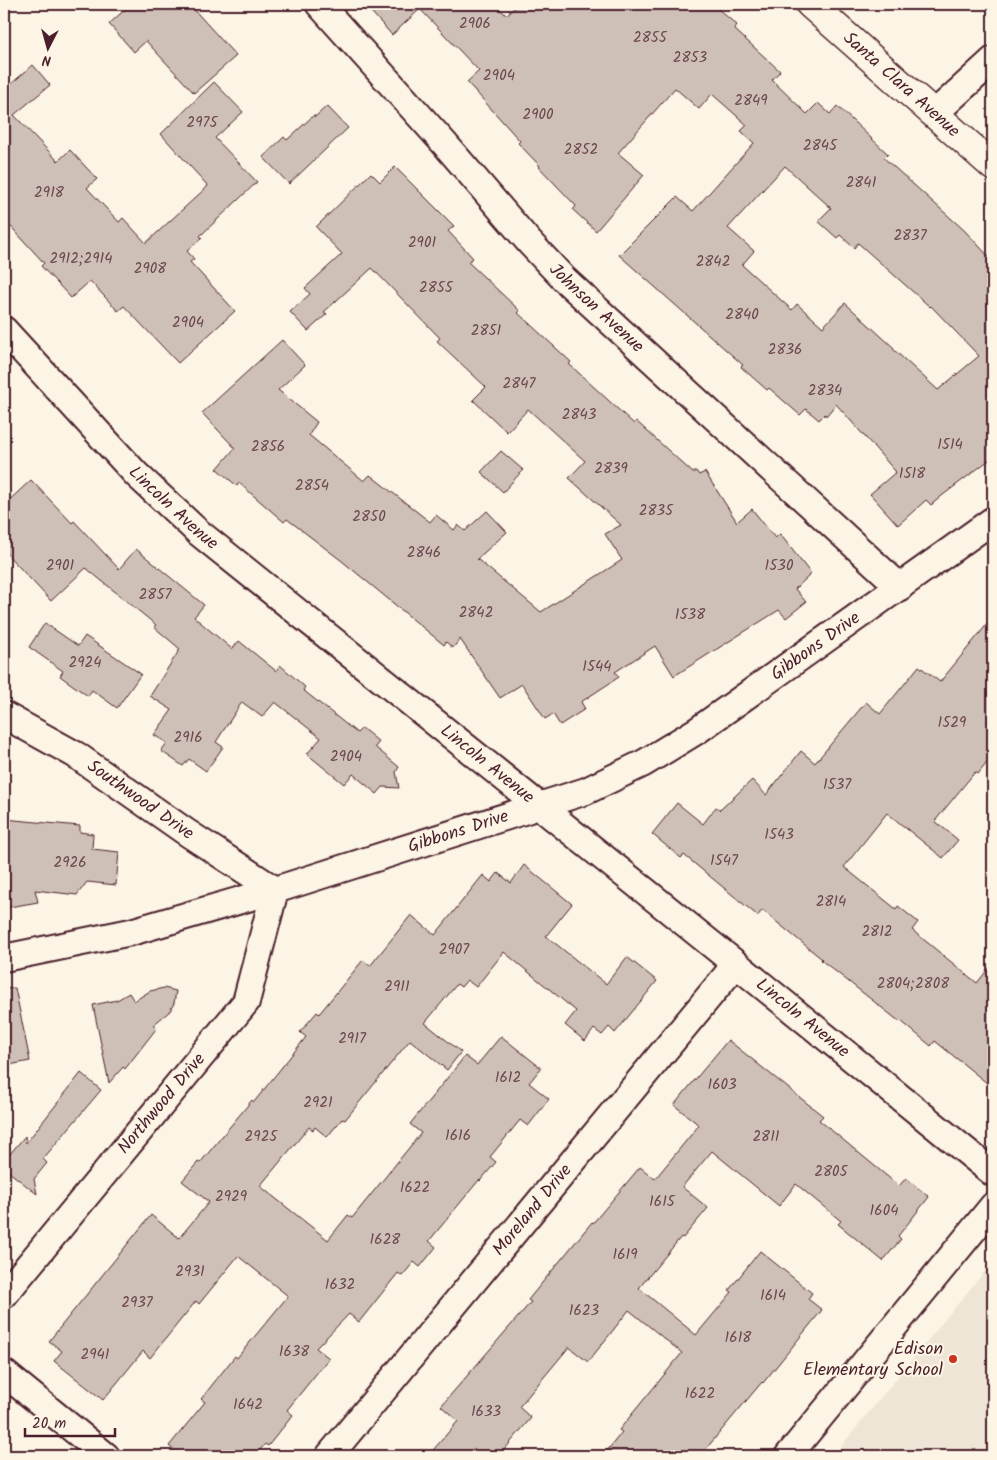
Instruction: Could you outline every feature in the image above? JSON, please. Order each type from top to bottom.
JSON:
[{"type":"street","name":"Johnson Avenue","points":[[319,4],[564,279],[900,586]]},
{"type":"street","name":"Santa Clara Avenue","points":[[810,4],[993,166]]},
{"type":"street","points":[[934,114],[993,60]]},
{"type":"street","name":"Lincoln Avenue","points":[[4,330],[136,474],[198,532],[993,1173]]},
{"type":"street","name":"Gibbons Drive","points":[[4,958],[131,932],[275,890],[586,790],[644,763],[698,730],[993,520]]},
{"type":"street","name":"Southwood Drive","points":[[4,715],[76,756],[186,832],[275,890]]},
{"type":"street","name":"Northwood Drive","points":[[4,1295],[246,1002],[275,890]]},
{"type":"street","name":"Moreland Drive","points":[[329,1456],[736,964]]},
{"type":"street","points":[[788,1456],[993,1206]]},
{"type":"street","points":[[4,1373],[106,1456]]},
{"type":"shaded area","name":"Edison Elementary School","points":[[993,1261],[993,1456],[833,1456]]},
{"type":"building","points":[[131,4],[189,4],[236,56],[194,93],[146,41],[134,52],[109,24]]},
{"type":"building","points":[[364,4],[495,4],[506,15],[519,4],[712,4],[737,25],[734,29],[780,71],[772,80],[807,114],[818,103],[830,114],[837,106],[888,154],[884,158],[964,230],[993,261],[993,457],[931,505],[926,500],[898,525],[870,494],[896,472],[836,404],[826,416],[825,414],[819,420],[806,409],[800,415],[769,388],[767,390],[741,367],[743,365],[619,255],[677,197],[693,211],[754,143],[741,131],[747,125],[712,94],[699,109],[675,88],[618,153],[644,175],[596,231],[573,210],[576,206],[539,167],[518,143],[520,141],[467,82],[479,71],[420,9],[392,35]],"holes":[[[785,166],[831,208],[818,221],[837,238],[840,235],[854,248],[858,243],[931,306],[979,356],[938,390],[845,303],[823,327],[797,304],[792,310],[742,265],[754,251],[728,228]]]},
{"type":"building","points":[[33,65],[50,85],[14,115],[58,161],[70,150],[97,179],[87,188],[119,222],[123,218],[146,243],[208,186],[161,134],[214,82],[243,112],[215,138],[257,182],[200,236],[202,238],[187,251],[194,259],[190,262],[235,311],[178,363],[124,306],[118,311],[90,281],[71,298],[41,266],[44,263],[4,219],[4,90]]},
{"type":"building","points":[[327,106],[348,128],[289,184],[263,157],[284,137],[287,140],[314,115],[315,117]]},
{"type":"building","points":[[395,167],[454,226],[448,231],[473,258],[468,262],[520,311],[518,313],[571,362],[569,364],[634,424],[636,421],[693,473],[696,471],[699,475],[705,472],[737,522],[752,509],[775,538],[780,534],[811,574],[795,589],[806,602],[786,618],[779,610],[674,676],[655,646],[615,672],[619,677],[581,702],[585,709],[560,725],[553,714],[545,719],[522,684],[500,698],[460,639],[453,648],[446,642],[444,645],[342,561],[287,519],[284,522],[239,483],[237,486],[217,469],[235,448],[202,413],[282,340],[305,365],[278,390],[317,422],[309,435],[364,481],[370,475],[430,522],[436,515],[454,530],[458,525],[465,531],[487,511],[507,532],[477,559],[541,612],[622,560],[605,534],[621,525],[569,478],[585,461],[528,409],[507,432],[473,400],[486,387],[437,341],[440,338],[372,268],[324,312],[327,314],[308,331],[290,312],[310,294],[305,288],[342,254],[316,227],[371,173],[380,182]]},
{"type":"building","points":[[501,451],[523,470],[503,492],[481,472]]},
{"type":"building","points":[[31,480],[72,523],[74,521],[119,569],[136,549],[204,605],[194,617],[232,649],[239,641],[276,671],[280,665],[305,687],[303,690],[357,733],[362,728],[379,742],[375,747],[399,767],[396,772],[399,788],[383,787],[377,794],[353,774],[344,784],[307,754],[321,738],[275,702],[262,717],[242,702],[216,742],[223,747],[206,771],[189,759],[183,766],[161,751],[167,743],[154,735],[172,710],[150,696],[180,649],[154,627],[156,625],[86,568],[51,601],[4,551],[4,505]]},
{"type":"building","points":[[993,617],[993,755],[978,774],[975,772],[935,821],[958,840],[943,858],[887,813],[844,867],[896,909],[898,906],[918,922],[912,930],[977,983],[993,963],[993,1088],[935,1041],[931,1046],[821,960],[762,910],[758,916],[684,855],[681,858],[652,834],[677,803],[703,824],[716,807],[720,810],[752,780],[766,795],[801,751],[815,763],[866,702],[880,714],[919,666],[940,682]]},
{"type":"building","points":[[45,623],[78,646],[85,636],[141,674],[117,708],[92,690],[88,696],[60,676],[63,671],[29,647]]},
{"type":"building","points":[[4,819],[80,826],[80,832],[93,834],[92,849],[119,852],[116,885],[87,882],[77,895],[35,890],[38,902],[4,908]]},
{"type":"building","points":[[524,865],[572,904],[546,936],[606,984],[627,957],[657,981],[615,1033],[609,1027],[602,1035],[594,1029],[585,1041],[565,1025],[576,1011],[504,952],[476,987],[467,980],[461,987],[457,984],[425,1023],[461,1052],[447,1070],[410,1040],[345,1120],[342,1119],[327,1137],[315,1127],[313,1130],[309,1127],[260,1186],[328,1240],[348,1215],[352,1218],[421,1133],[410,1124],[465,1056],[477,1065],[501,1036],[541,1068],[529,1083],[549,1099],[528,1126],[520,1120],[490,1157],[496,1162],[429,1241],[436,1247],[420,1267],[414,1262],[402,1276],[398,1273],[359,1322],[349,1314],[316,1348],[329,1358],[287,1410],[293,1415],[268,1446],[265,1444],[255,1456],[181,1456],[169,1446],[205,1402],[201,1399],[235,1356],[237,1358],[288,1296],[238,1256],[199,1304],[196,1301],[150,1358],[143,1351],[103,1400],[54,1361],[62,1351],[49,1341],[151,1215],[179,1238],[209,1202],[182,1181],[198,1162],[200,1163],[252,1100],[254,1102],[306,1037],[300,1032],[317,1012],[319,1014],[363,960],[370,966],[411,915],[435,935],[483,875],[491,882],[498,873],[511,883]]},
{"type":"building","points":[[15,988],[30,1061],[4,1066],[4,989]]},
{"type":"building","points":[[164,988],[176,991],[174,1003],[170,1011],[153,1025],[156,1029],[125,1069],[123,1067],[109,1083],[93,1005],[117,1000],[129,993],[134,1001],[150,991]]},
{"type":"building","points":[[728,1040],[823,1116],[819,1120],[899,1186],[906,1178],[929,1197],[898,1236],[901,1239],[883,1261],[838,1224],[841,1221],[796,1184],[779,1206],[712,1151],[682,1187],[708,1208],[683,1238],[681,1237],[639,1288],[696,1335],[732,1292],[729,1290],[760,1251],[812,1293],[808,1299],[822,1310],[763,1383],[700,1456],[603,1456],[622,1432],[619,1430],[682,1353],[629,1310],[588,1362],[569,1347],[519,1407],[531,1418],[499,1456],[428,1456],[458,1421],[441,1406],[531,1302],[528,1300],[640,1167],[655,1179],[699,1125],[674,1105]]},
{"type":"building","points":[[81,1073],[101,1090],[43,1159],[47,1163],[34,1179],[37,1194],[4,1168],[4,1161],[25,1136],[26,1143]]},
{"type":"place","name":"Edison Elementary School","points":[[953,1359]]}]
